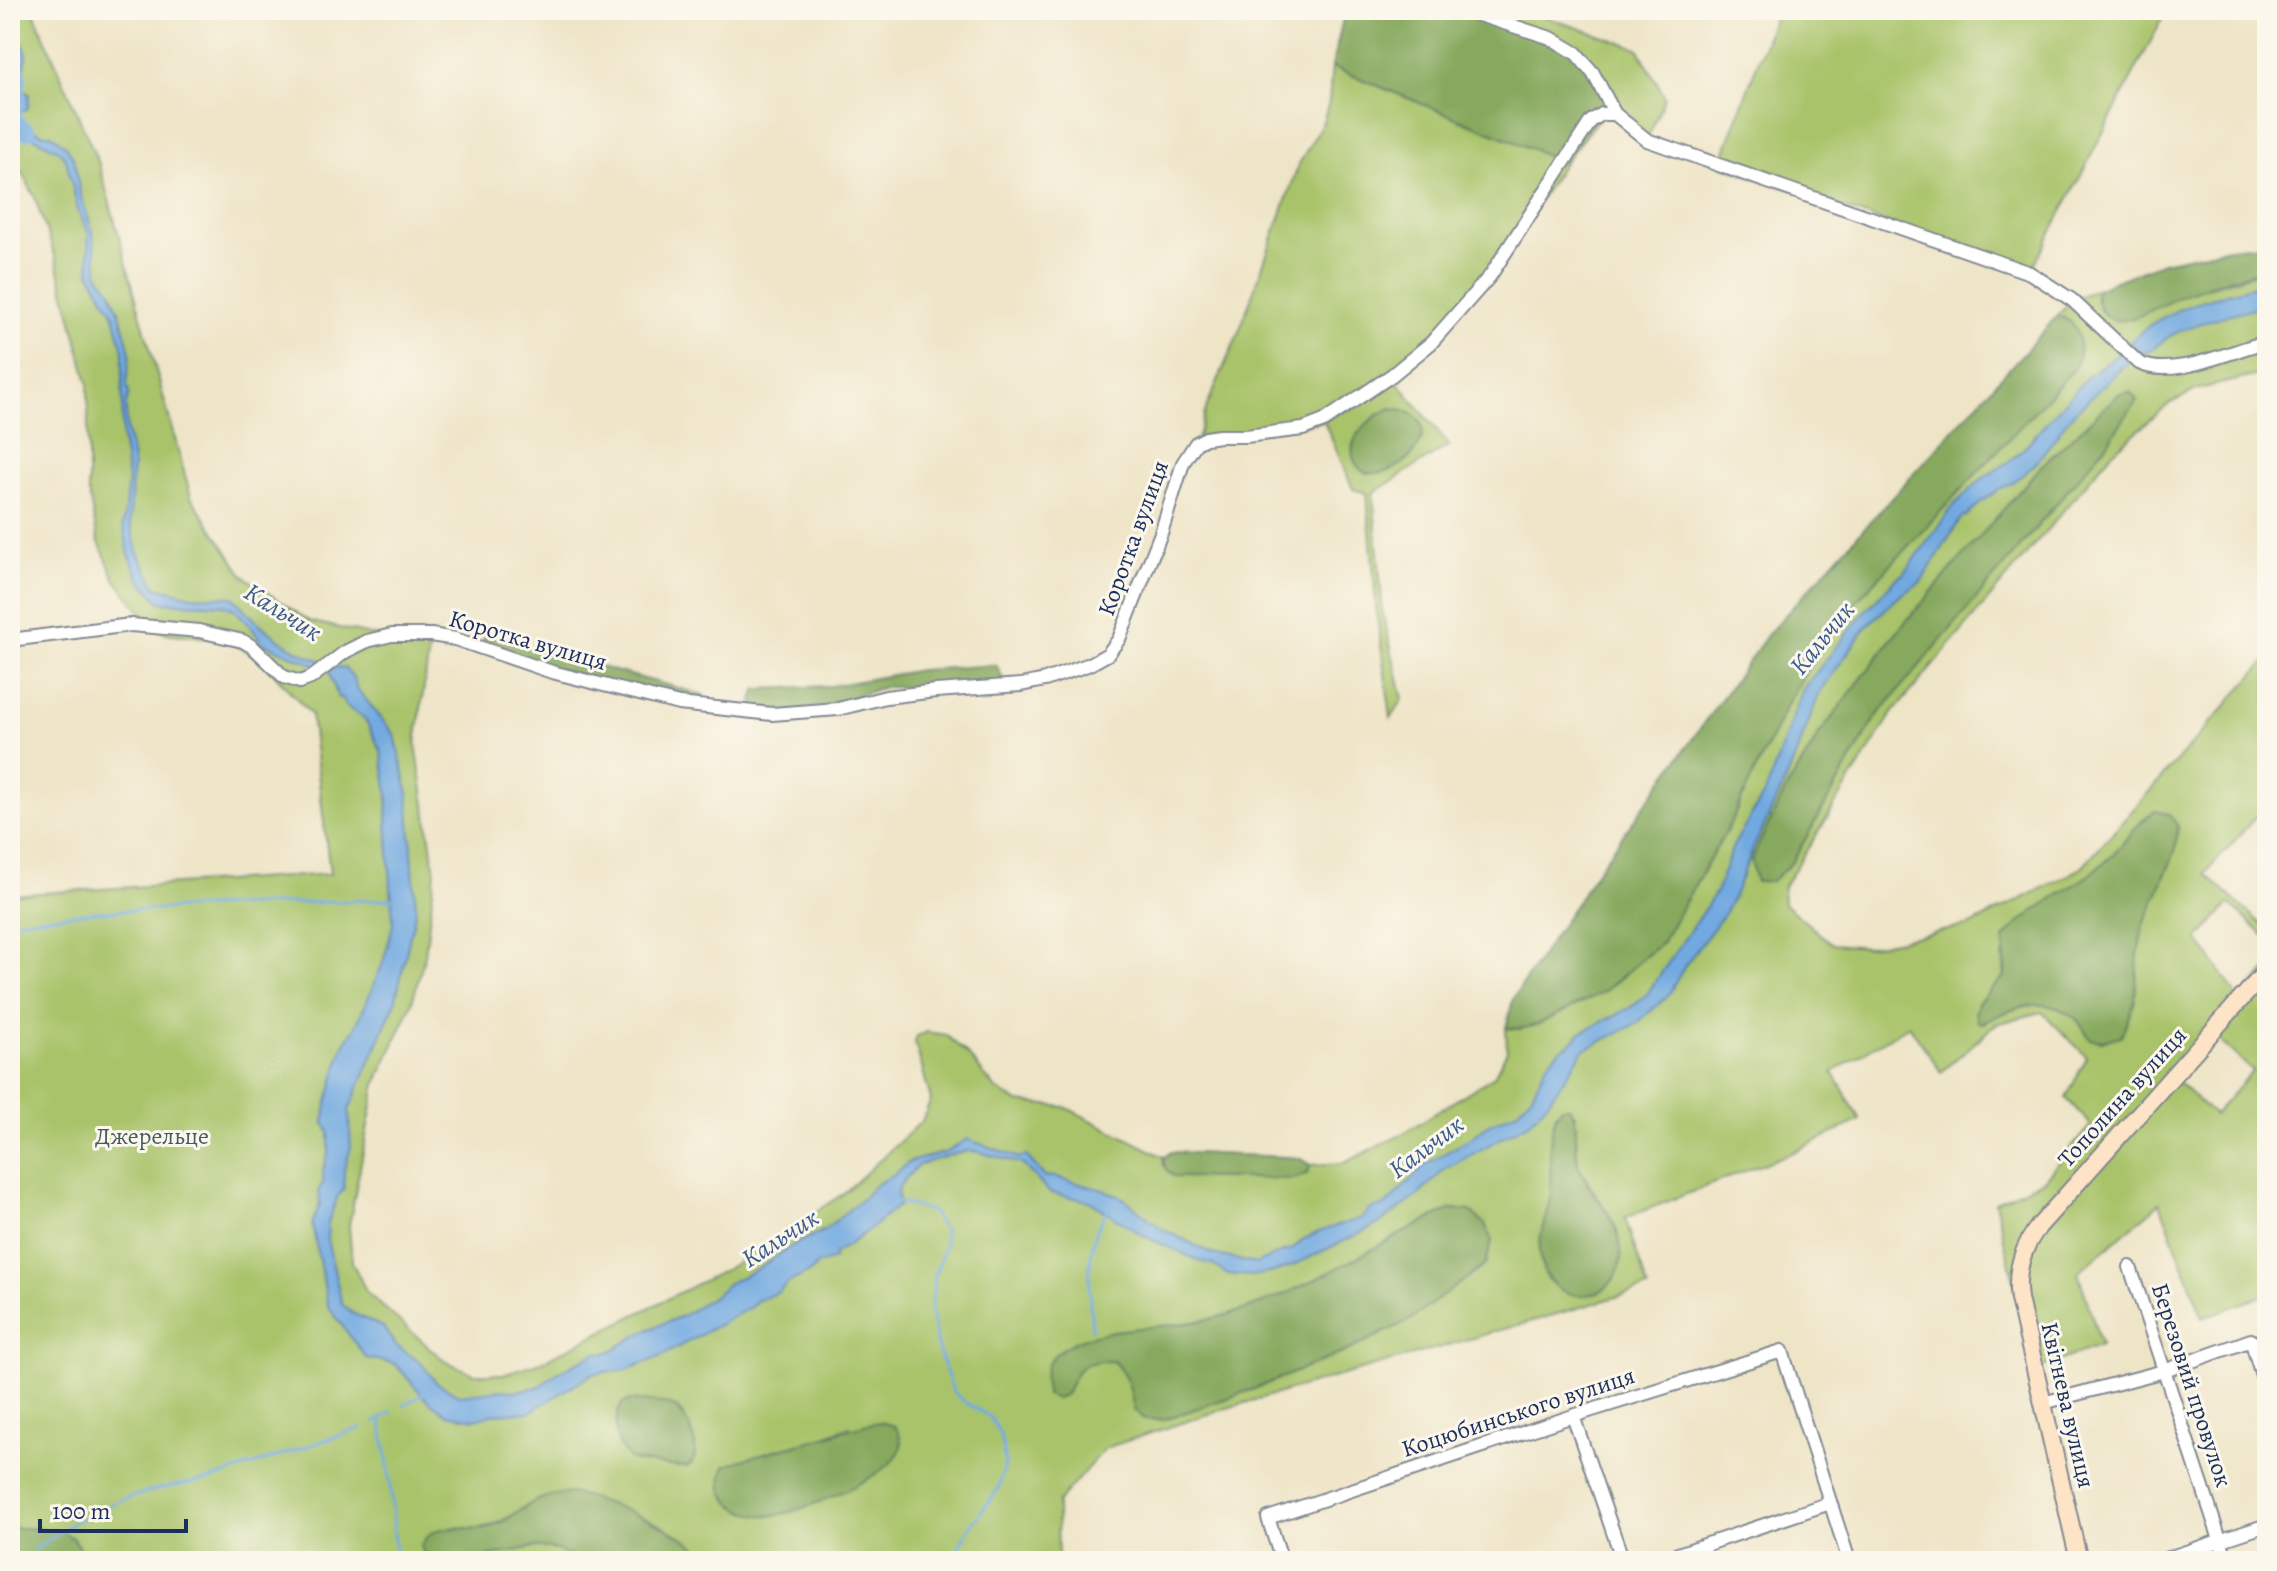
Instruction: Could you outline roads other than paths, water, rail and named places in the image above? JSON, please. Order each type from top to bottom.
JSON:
[{"type":"main road","name":"Тополина вулиця","points":[[2020,1260],[2039,1226],[2267,970]]},
{"type":"main road","name":"Квітнева вулиця","points":[[2020,1260],[2017,1280],[2019,1299],[2079,1561]]},
{"type":"street","points":[[1463,10],[1551,38],[1576,53],[1593,73],[1615,114],[1647,140],[2030,273],[2072,300],[2139,363],[2168,370],[2267,342]]},
{"type":"street","name":"Коротка вулиця","points":[[10,640],[149,625],[211,633],[243,641],[292,681],[306,681],[356,646],[379,637],[431,635],[455,639],[552,672],[679,704],[772,714],[838,709],[886,697],[936,691],[1021,685],[1090,664],[1108,654],[1119,639],[1146,574],[1188,452],[1206,438],[1303,429],[1324,421],[1392,375],[1431,343],[1490,276],[1591,121],[1602,114],[1615,114]]},
{"type":"street","name":"Березовий провулок","points":[[2130,1267],[2227,1561]]},
{"type":"street","points":[[2043,1403],[2164,1371],[2251,1340],[2267,1391]]},
{"type":"street","name":"Коцюбинського вулиця","points":[[1282,1561],[1268,1518],[1573,1416],[1782,1351],[1830,1503]]},
{"type":"street","points":[[1573,1416],[1623,1561]]},
{"type":"street","points":[[1657,1561],[1830,1503],[1849,1561]]},
{"type":"street","points":[[2159,1561],[2267,1525]]},
{"type":"water","points":[[10,18],[27,53],[22,89],[29,94],[28,108],[18,113],[19,123],[43,134],[51,134],[66,146],[74,159],[81,196],[93,232],[98,274],[110,289],[120,313],[130,352],[126,404],[127,432],[133,460],[130,522],[137,551],[156,587],[192,596],[233,597],[272,634],[320,660],[325,665],[322,668],[262,643],[234,609],[224,605],[160,602],[140,580],[129,555],[123,525],[128,480],[122,437],[123,351],[114,315],[90,273],[88,232],[78,211],[66,159],[57,149],[16,129],[10,118],[15,108],[10,86]]},
{"type":"water","points":[[2267,283],[2267,304],[2187,328],[2144,353],[2138,354],[2128,345],[2155,322],[2172,313],[2211,298]]},
{"type":"water","points":[[2120,352],[2129,361],[2071,416],[2036,463],[1962,517],[1921,582],[1901,595],[1868,625],[1820,692],[1787,778],[1734,896],[1686,964],[1667,997],[1636,1024],[1584,1050],[1548,1102],[1530,1122],[1444,1170],[1418,1196],[1377,1225],[1275,1272],[1252,1276],[1226,1274],[1212,1264],[1146,1237],[1089,1201],[1050,1193],[1022,1164],[965,1151],[918,1165],[900,1185],[897,1193],[900,1204],[834,1254],[834,1259],[818,1264],[812,1271],[787,1283],[779,1292],[756,1301],[751,1307],[662,1356],[626,1370],[594,1373],[530,1412],[492,1414],[475,1419],[446,1414],[426,1399],[395,1364],[366,1358],[328,1306],[312,1224],[320,1204],[319,1190],[329,1152],[329,1132],[324,1122],[343,1047],[357,1024],[383,963],[393,924],[388,794],[381,751],[365,719],[347,707],[342,698],[338,698],[329,672],[335,667],[345,668],[353,677],[357,689],[395,735],[408,791],[416,910],[395,1003],[349,1110],[351,1148],[344,1170],[344,1189],[338,1196],[328,1223],[327,1239],[342,1304],[352,1313],[383,1327],[395,1344],[421,1363],[437,1383],[459,1395],[538,1387],[561,1370],[598,1352],[604,1354],[613,1350],[645,1331],[684,1315],[728,1283],[823,1231],[875,1185],[909,1162],[947,1152],[967,1139],[1020,1158],[1026,1155],[1045,1177],[1107,1191],[1125,1199],[1162,1229],[1213,1254],[1256,1264],[1292,1250],[1302,1240],[1321,1231],[1362,1218],[1368,1210],[1386,1205],[1425,1165],[1487,1125],[1517,1111],[1532,1094],[1546,1065],[1580,1033],[1633,1006],[1647,994],[1716,892],[1733,846],[1766,791],[1803,689],[1864,612],[1904,574],[1954,505],[1983,478],[2022,450],[2086,378]]},
{"type":"waterway","name":"Кальчик","points":[[10,54],[18,77],[12,114],[19,127],[27,131]]},
{"type":"waterway","points":[[10,921],[94,912],[394,899]]},
{"type":"waterway","points":[[897,1202],[931,1211],[944,1230],[945,1243],[934,1279],[931,1309],[937,1346],[953,1391],[963,1401],[990,1417],[1000,1434],[1005,1464],[998,1490],[971,1525],[951,1561]]},
{"type":"waterway","points":[[1092,1329],[1089,1283],[1092,1250],[1095,1234],[1109,1209]]},
{"type":"waterway","points":[[404,1405],[425,1393]]},
{"type":"waterway","points":[[374,1423],[392,1412]]},
{"type":"waterway","points":[[381,1419],[390,1479],[396,1561]]},
{"type":"waterway","points":[[35,1549],[76,1521],[121,1500],[212,1479],[361,1428]]},
{"type":"park label","name":"Джерельце","points":[[152,1136]]}]
